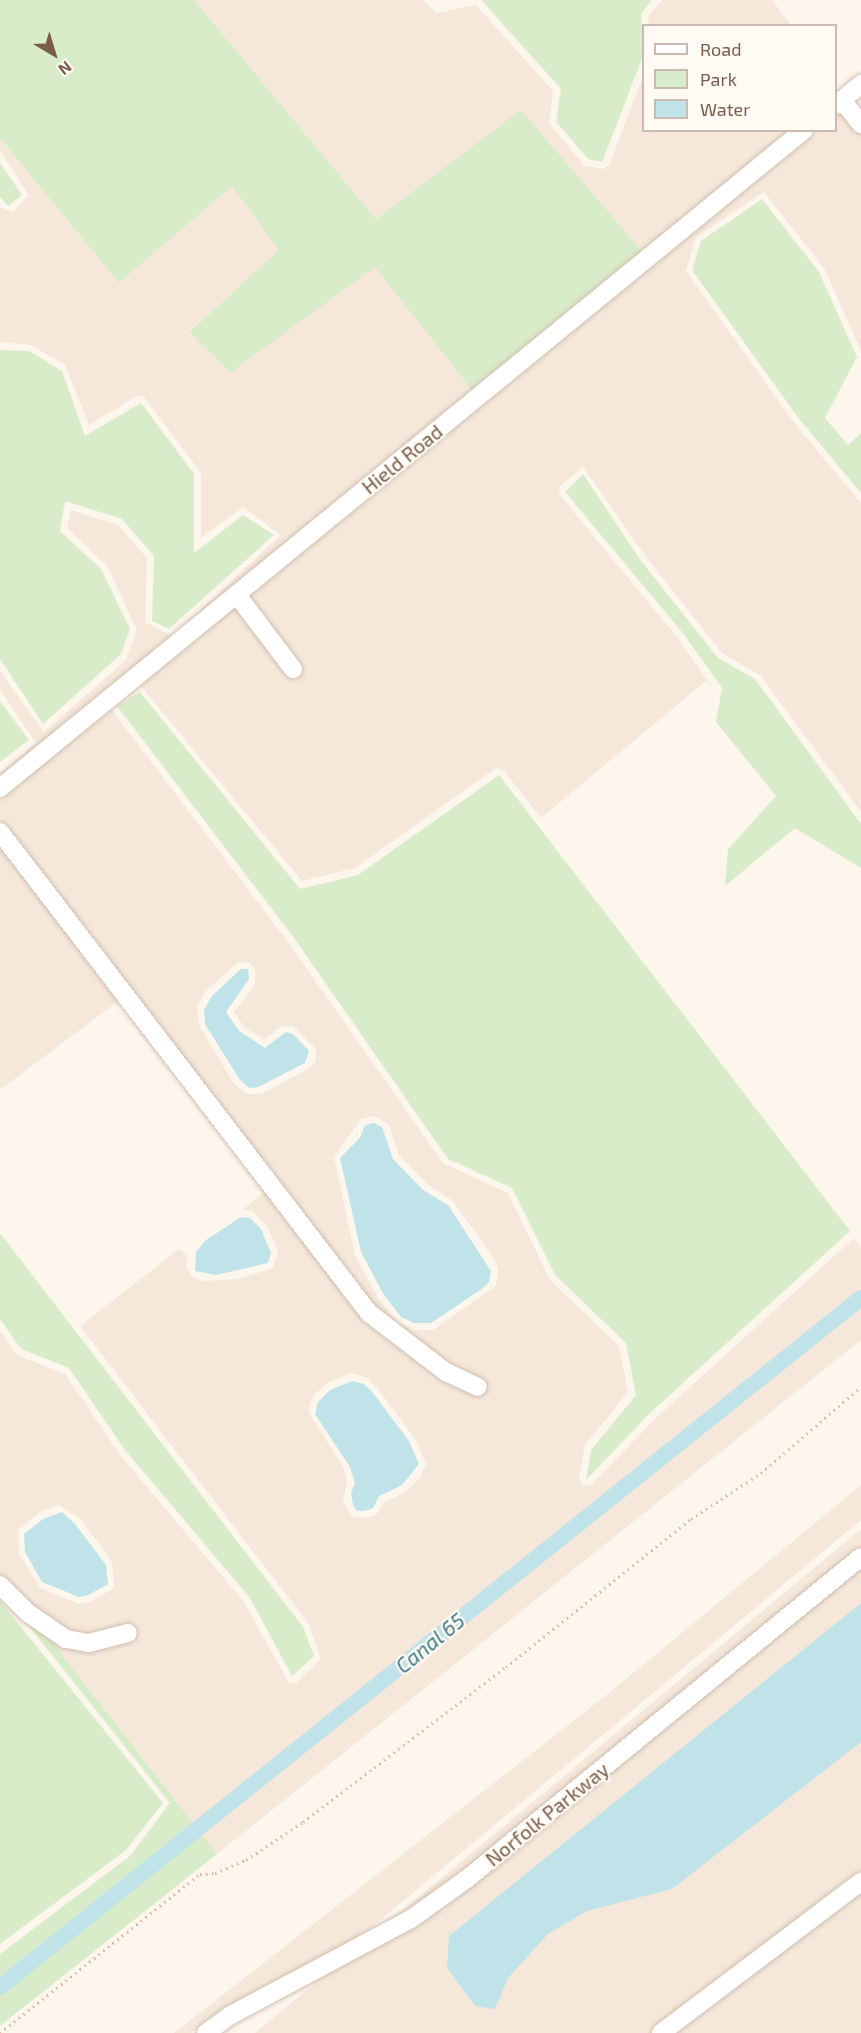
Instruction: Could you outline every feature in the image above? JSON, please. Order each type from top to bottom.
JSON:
[{"type":"street","points":[[861,84],[839,102],[861,124]]},
{"type":"street","name":"Hield Road","points":[[0,788],[802,132]]},
{"type":"street","points":[[237,594],[293,669]]},
{"type":"street","points":[[0,832],[369,1312],[446,1372],[478,1387]]},
{"type":"street","name":"Norfolk Parkway","points":[[206,2033],[231,2015],[411,1918],[468,1878],[861,1557]]},
{"type":"street","points":[[0,1586],[66,1639],[89,1643],[128,1634]]},
{"type":"street","points":[[661,2033],[861,1882]]},
{"type":"path","points":[[0,2033],[200,1874],[215,1873],[246,1860],[311,1816],[691,1519],[761,1473],[861,1387]]},
{"type":"shaded area","points":[[194,0],[423,0],[437,13],[476,5],[553,91],[549,123],[585,166],[604,169],[609,165],[642,80],[642,132],[789,132],[642,251],[521,111],[376,219]]},
{"type":"shaded area","points":[[662,0],[772,0],[790,24],[649,24],[648,17]]},
{"type":"shaded area","points":[[852,103],[861,115],[861,351],[824,268],[764,192],[696,237],[686,271],[795,424],[861,503],[861,812],[760,675],[722,653],[646,557],[583,467],[560,486],[559,494],[676,636],[715,691],[706,681],[541,818],[504,771],[496,768],[355,868],[302,881],[140,685],[817,132],[837,132],[837,115]]},
{"type":"shaded area","points":[[0,138],[119,283],[232,185],[280,250],[189,331],[230,373],[375,266],[472,390],[181,628],[281,535],[243,507],[201,538],[201,473],[144,397],[137,396],[89,425],[65,365],[31,345],[0,342],[0,207],[13,212],[29,195],[0,151]]},
{"type":"shaded area","points":[[71,510],[118,525],[147,558],[145,622],[172,636],[0,777],[0,772],[36,743],[0,690],[0,671],[44,732],[126,660],[137,630],[107,566],[67,528]]},
{"type":"shaded area","points":[[111,709],[288,942],[443,1163],[508,1193],[550,1280],[619,1346],[628,1392],[585,1445],[579,1478],[583,1486],[591,1485],[655,1419],[854,1238],[861,1247],[861,1340],[217,1854],[0,1575],[0,1331],[17,1355],[65,1374],[120,1455],[244,1602],[289,1683],[296,1683],[321,1659],[308,1623],[80,1326],[179,1249],[188,1256],[186,1266],[192,1277],[204,1281],[239,1279],[273,1268],[278,1252],[268,1227],[252,1211],[242,1210],[268,1189],[129,993],[0,1090],[0,799]],"holes":[[[238,962],[249,962],[255,969],[255,984],[234,1012],[244,1027],[264,1040],[282,1026],[293,1026],[316,1049],[316,1061],[310,1068],[261,1094],[248,1094],[234,1084],[200,1027],[197,1006],[205,992]],[[374,1116],[389,1125],[399,1155],[427,1184],[452,1200],[494,1258],[498,1269],[496,1286],[433,1330],[413,1330],[396,1321],[378,1298],[355,1255],[334,1157],[361,1119]],[[351,1373],[367,1378],[378,1389],[415,1439],[426,1464],[420,1478],[405,1492],[385,1502],[376,1515],[366,1518],[353,1517],[347,1509],[343,1501],[347,1482],[344,1469],[308,1411],[313,1396],[327,1383]],[[59,1505],[81,1519],[112,1561],[114,1588],[90,1602],[79,1604],[40,1588],[19,1554],[18,1530],[40,1512]]]},
{"type":"shaded area","points":[[861,1485],[861,1520],[356,1940],[226,2008],[191,2033],[174,2033],[609,1693]]},
{"type":"shaded area","points":[[861,1529],[861,2033],[255,2033]]},
{"type":"green space","points":[[0,0],[194,0],[376,219],[521,110],[642,251],[472,390],[375,267],[230,373],[189,332],[279,250],[232,186],[119,283],[0,138]]},
{"type":"green space","points":[[481,0],[652,0],[641,14],[642,59],[602,162],[588,159],[556,122],[561,89]]},
{"type":"green space","points":[[0,163],[22,195],[8,206],[0,197]]},
{"type":"green space","points":[[762,199],[819,272],[857,357],[825,418],[848,445],[861,433],[861,493],[800,420],[692,270],[701,241]]},
{"type":"green space","points":[[0,350],[29,351],[62,371],[85,436],[141,403],[194,474],[194,553],[243,515],[274,535],[169,629],[152,621],[154,556],[122,519],[65,501],[60,531],[101,569],[130,629],[121,654],[43,724],[0,659]]},
{"type":"green space","points":[[583,474],[641,561],[718,658],[755,679],[861,824],[861,868],[795,828],[725,886],[728,849],[776,796],[716,722],[722,688],[682,632],[565,492]]},
{"type":"green space","points":[[140,692],[300,889],[358,875],[499,775],[850,1231],[650,1413],[586,1480],[591,1450],[636,1395],[626,1343],[555,1275],[512,1188],[448,1159],[294,938],[117,706]]},
{"type":"green space","points":[[0,701],[29,740],[0,762]]},
{"type":"green space","points":[[0,1233],[303,1627],[314,1656],[292,1676],[250,1598],[125,1450],[69,1368],[21,1349],[0,1319]]},
{"type":"green space","points":[[0,1575],[217,1854],[0,2026],[0,1954],[130,1856],[170,1803],[0,1590]]},
{"type":"green space","points":[[0,1601],[163,1803],[126,1850],[0,1944]]},
{"type":"water","points":[[241,969],[248,969],[249,979],[226,1012],[239,1031],[265,1048],[286,1032],[293,1034],[309,1051],[305,1063],[258,1087],[249,1088],[240,1080],[205,1024],[204,1010],[212,996]]},
{"type":"water","points":[[374,1123],[382,1127],[393,1159],[423,1190],[448,1205],[491,1271],[489,1282],[483,1288],[431,1323],[414,1323],[401,1317],[384,1295],[361,1252],[340,1158],[360,1138],[365,1125]]},
{"type":"water","points":[[241,1217],[250,1218],[261,1229],[271,1253],[268,1263],[216,1275],[195,1271],[196,1252],[206,1240]]},
{"type":"water","points":[[352,1381],[364,1384],[373,1393],[409,1441],[419,1464],[402,1485],[379,1496],[373,1508],[365,1511],[357,1511],[353,1505],[351,1493],[355,1483],[350,1467],[315,1414],[318,1402],[330,1390]]},
{"type":"water","points":[[62,1512],[75,1524],[106,1565],[108,1584],[88,1595],[79,1597],[42,1582],[25,1552],[24,1534],[43,1519]]},
{"type":"water","points":[[861,1603],[861,1742],[672,1889],[587,1911],[548,1934],[508,1978],[495,2009],[475,2006],[447,1968],[449,1936]]},
{"type":"waterway","name":"Canal 65","points":[[0,1987],[861,1298]]}]
